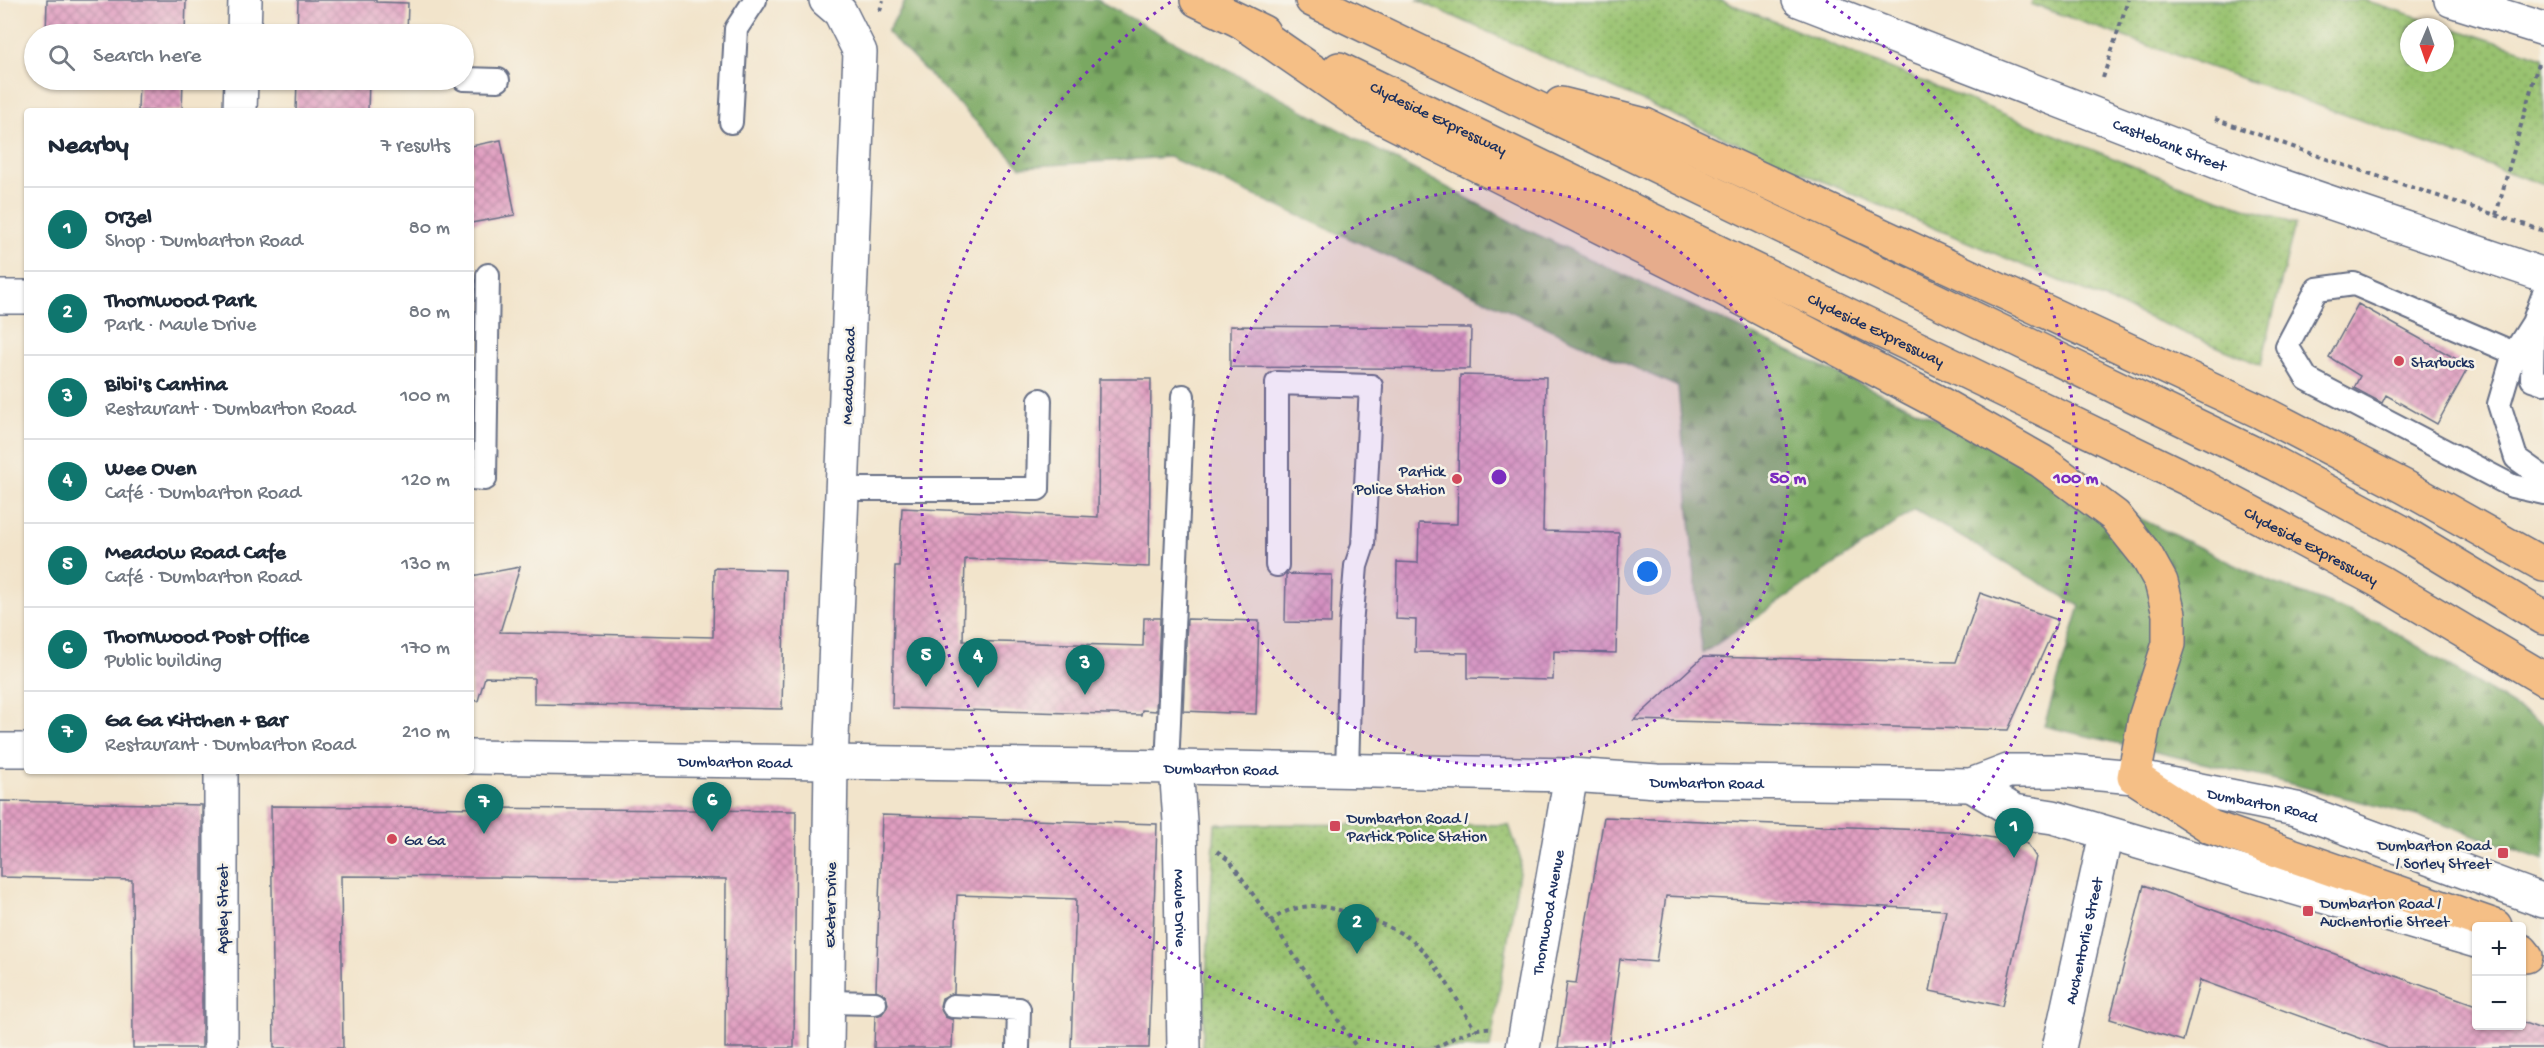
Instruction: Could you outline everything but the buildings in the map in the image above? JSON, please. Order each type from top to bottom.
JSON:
[{"type":"main road","name":"Clydeside Expressway","points":[[1197,0],[2206,488],[2379,581],[2544,679]]},
{"type":"main road","points":[[1312,0],[2276,464],[2400,531],[2544,618]]},
{"type":"main road","points":[[1242,22],[1374,112],[1722,288],[1934,400],[2041,460],[2115,516],[2146,555],[2161,582],[2169,614],[2169,644],[2145,718],[2134,777],[2211,827],[2481,922]]},
{"type":"main road","points":[[1495,88],[1645,125],[2261,412],[2405,487],[2544,565]]},
{"type":"street","points":[[244,24],[245,0]]},
{"type":"street","name":"Meadow Road","points":[[826,0],[840,12],[860,51],[831,763]]},
{"type":"street","name":"Castlebank Street","points":[[1799,0],[2264,180],[2544,275]]},
{"type":"street","points":[[2451,0],[2533,26]]},
{"type":"street","points":[[240,108],[241,90]]},
{"type":"street","points":[[0,297],[24,297]]},
{"type":"street","points":[[0,750],[24,750]]},
{"type":"street","name":"Dumbarton Road","points":[[474,757],[1172,767],[1570,775],[1657,781],[1971,785],[2008,771],[2068,771],[2134,777],[2296,809],[2544,901]]},
{"type":"street","name":"Exeter Drive","points":[[827,1048],[831,763]]},
{"type":"street","name":"Maule Drive","points":[[1172,767],[1180,821],[1184,1048]]},
{"type":"street","name":"Apsley Street","points":[[221,774],[222,1048]]},
{"type":"street","name":"Thornwood Avenue","points":[[1524,1040],[1570,775]]},
{"type":"street","points":[[1971,785],[2013,811],[2053,817],[2472,940]]},
{"type":"street","name":"Auchentorlie Street","points":[[2059,1048],[2106,834]]},
{"type":"lane","points":[[730,122],[736,29],[755,0]]},
{"type":"lane","points":[[474,79],[498,80]]},
{"type":"lane","points":[[474,478],[485,479],[488,275]]},
{"type":"lane","points":[[2514,353],[2354,284],[2317,290],[2288,346],[2307,378],[2512,486],[2544,493]]},
{"type":"lane","points":[[2544,293],[2533,323],[2514,353],[2499,404],[2516,458],[2544,478]]},
{"type":"lane","points":[[2533,323],[2532,379],[2544,383]]},
{"type":"lane","points":[[1277,565],[1277,383],[1371,386],[1364,546],[1356,566],[1351,625],[1347,771]]},
{"type":"lane","points":[[1172,767],[1183,396]]},
{"type":"lane","points":[[842,489],[1038,489],[1040,400]]},
{"type":"lane","points":[[827,1002],[875,1003]]},
{"type":"lane","points":[[953,1006],[1019,1009],[1018,1048]]},
{"type":"path","points":[[2103,78],[2128,0]]},
{"type":"path","points":[[2496,215],[2533,26]]},
{"type":"path","points":[[2092,74],[2114,82]]},
{"type":"path","points":[[2215,118],[2338,163],[2544,231]]},
{"type":"path","points":[[1231,862],[1357,1048]]},
{"type":"path","points":[[1270,922],[1285,912],[1314,906],[1377,921],[1414,942],[1443,978],[1475,1030]]},
{"type":"path","points":[[1436,1048],[1482,1027],[1524,1040]]},
{"type":"green space","points":[[906,0],[1097,0],[1523,228],[1949,425],[2266,580],[2380,623],[2544,725],[2544,860],[2429,819],[2267,778],[2044,726],[2080,606],[1915,510],[1702,654],[1678,387],[1169,157],[1021,167],[887,32]]},
{"type":"green space","points":[[1417,0],[1721,0],[2185,187],[2295,224],[2261,365],[1803,173]]},
{"type":"green space","points":[[2033,0],[2364,0],[2421,18],[2400,18],[2400,72],[2454,72],[2454,28],[2544,57],[2544,185],[2031,4]]},
{"type":"green space","points":[[1215,824],[1509,825],[1521,860],[1490,1048],[1202,1048]]},
{"type":"place","name":"Starbucks","points":[[2399,361]]},
{"type":"place","name":"Partick Police Station","points":[[1457,479]]},
{"type":"place","name":"Meadow Road Cafe","points":[[926,687]]},
{"type":"place","name":"Wee Oven","points":[[978,688]]},
{"type":"place","name":"Bibi's Cantina","points":[[1085,695]]},
{"type":"place","name":"Dumbarton Road / Partick Police Station","points":[[1335,826]]},
{"type":"place","name":"Thornwood Post Office","points":[[712,832]]},
{"type":"place","name":"Ga Ga Kitchen + Bar","points":[[484,834]]},
{"type":"place","name":"Ga Ga","points":[[392,839]]},
{"type":"place","name":"Dumbarton Road / Sorley Street","points":[[2503,853]]},
{"type":"place","name":"Orzel","points":[[2014,858]]},
{"type":"place","name":"Dumbarton Road / Auchentorlie Street","points":[[2308,911]]},
{"type":"place","name":"Thornwood Park","points":[[1357,954]]}]
